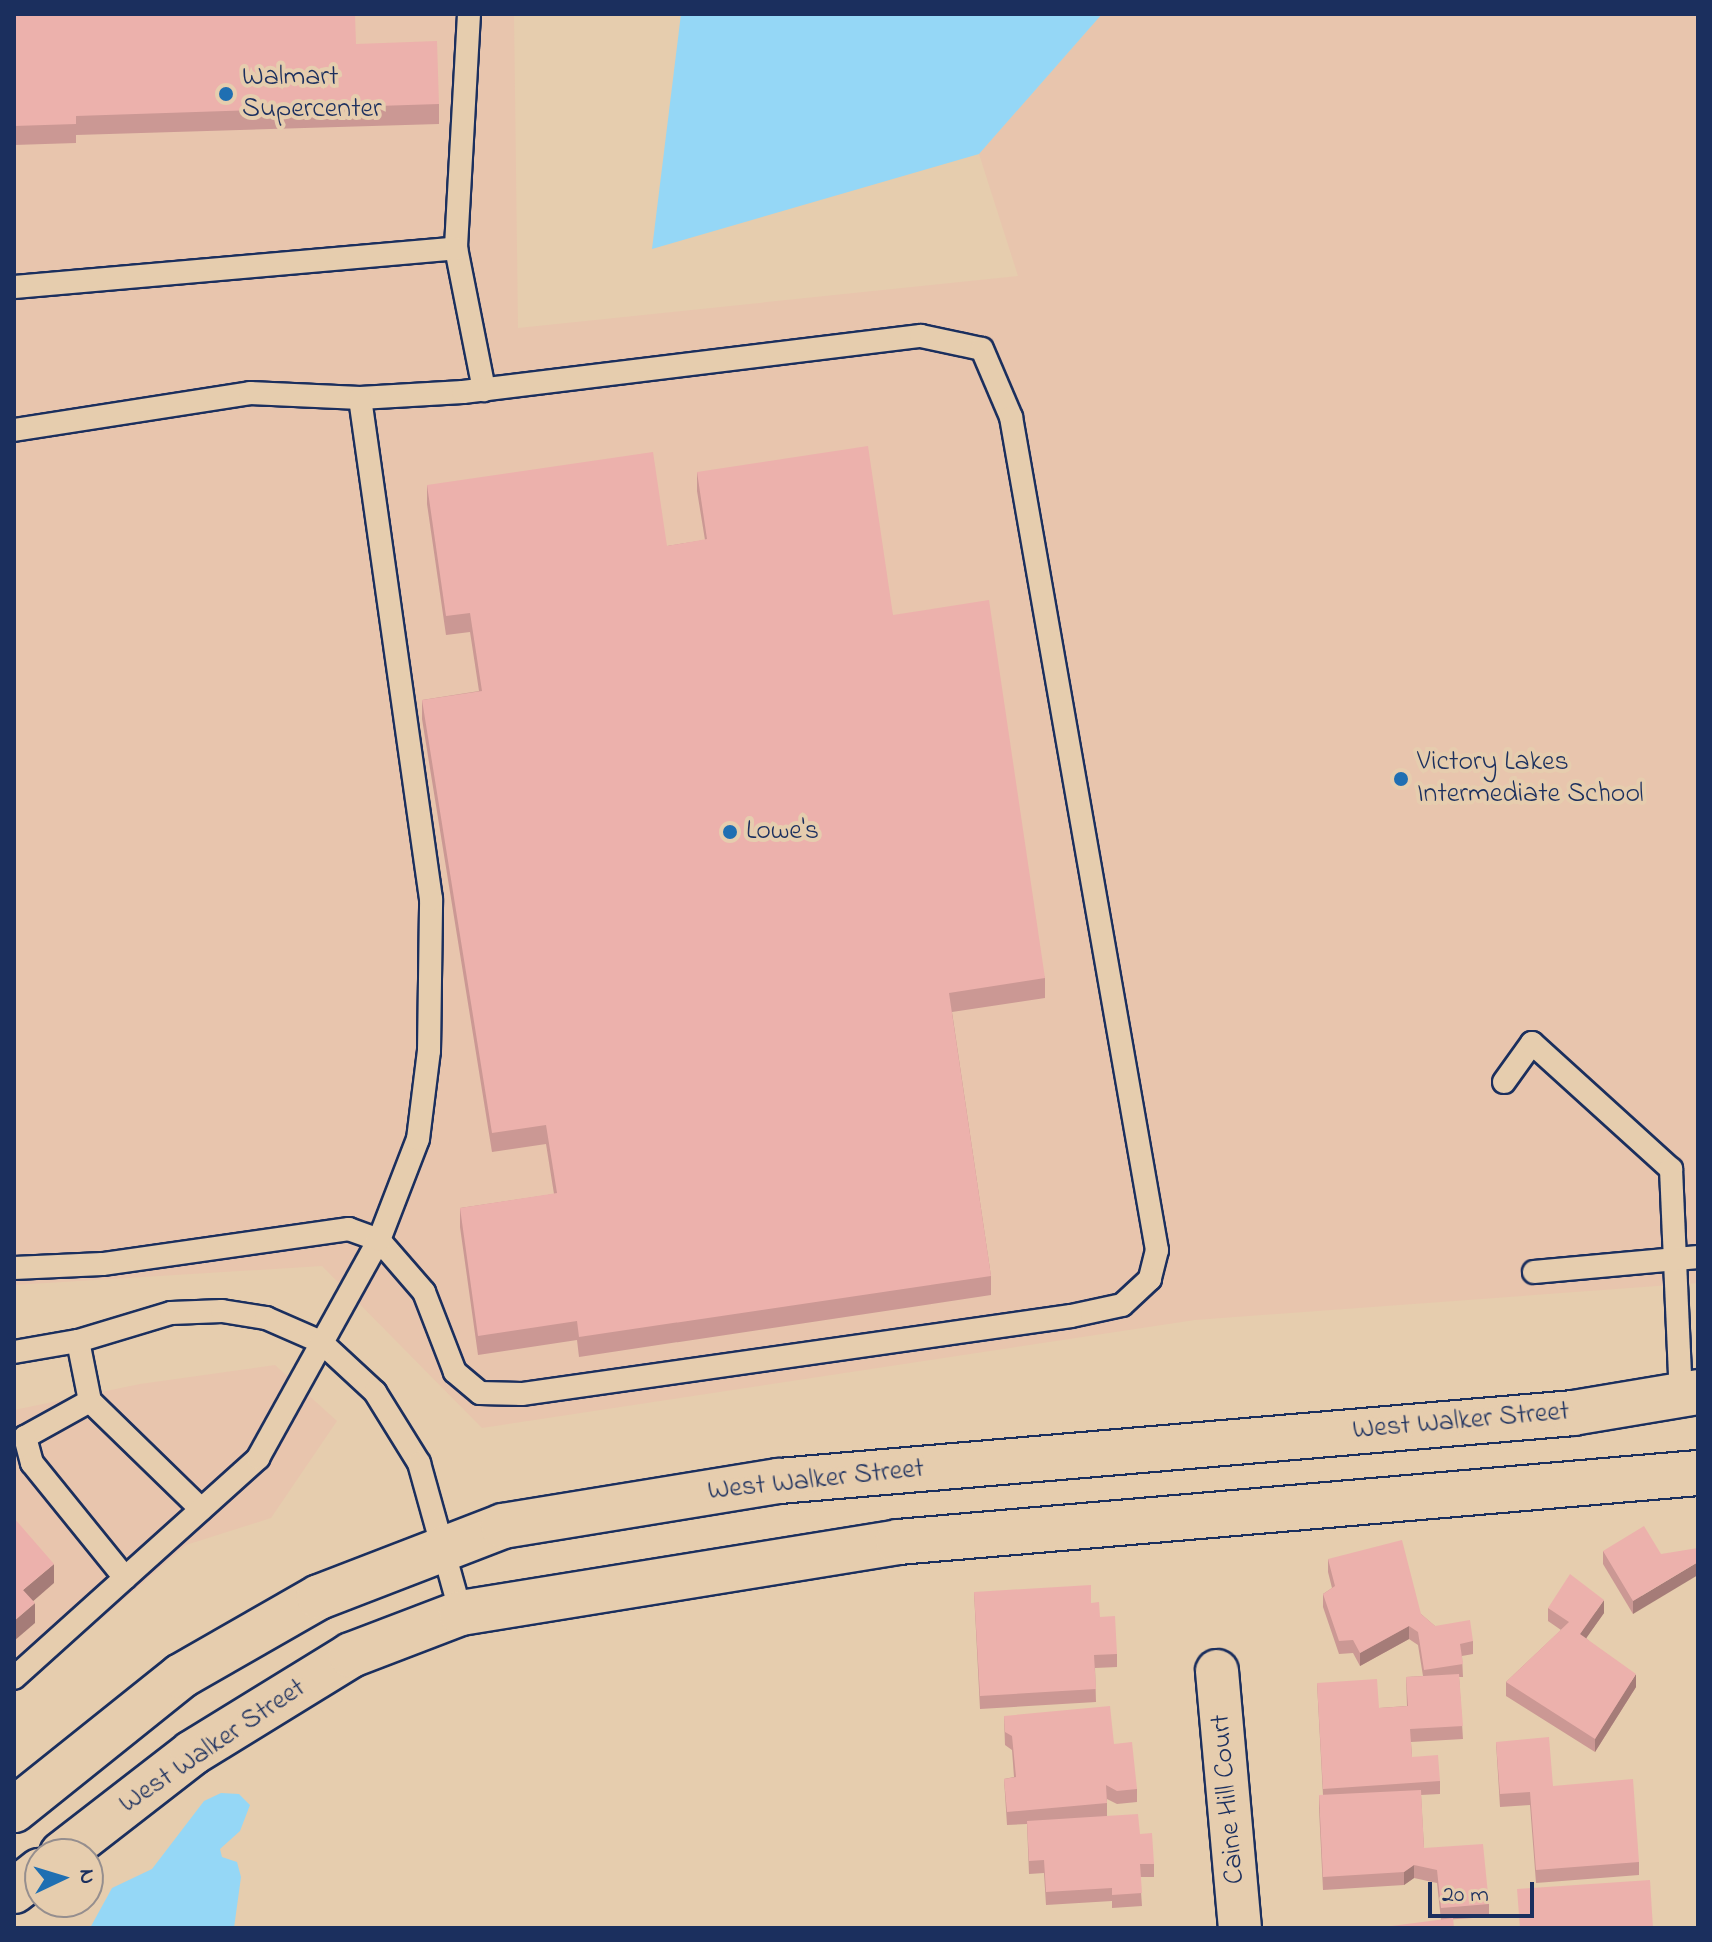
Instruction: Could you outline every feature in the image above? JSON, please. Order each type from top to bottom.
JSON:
[{"type":"street","name":"West Walker Street","points":[[14,1810],[181,1676],[319,1597],[503,1526],[779,1481],[1573,1413],[1690,1394]]},
{"type":"street","name":"West Walker Street","points":[[83,1838],[192,1753],[351,1655],[461,1613],[898,1542],[1698,1473]]},
{"type":"street","name":"Caine Hill Court","points":[[1217,1671],[1240,1928]]},
{"type":"lane","points":[[469,14],[456,248],[484,390]]},
{"type":"lane","points":[[14,287],[456,248]]},
{"type":"lane","points":[[14,430],[250,393],[360,398],[484,390],[921,336],[982,349],[1011,417],[1157,1250],[1150,1279],[1122,1305],[1084,1314],[522,1394],[480,1393],[455,1372],[424,1292],[379,1240],[349,1229],[102,1264],[14,1268]]},
{"type":"lane","points":[[14,1678],[258,1458],[379,1240],[418,1139],[429,1051],[431,899],[360,398]]},
{"type":"lane","points":[[1504,1082],[1532,1043],[1671,1169],[1675,1259],[1690,1394]]},
{"type":"lane","points":[[1534,1272],[1698,1257]]},
{"type":"lane","points":[[14,1352],[78,1341],[171,1313],[222,1311],[266,1318],[321,1342],[351,1365],[397,1420],[419,1463],[461,1613]]},
{"type":"lane","points":[[78,1341],[90,1401],[201,1509]]},
{"type":"lane","points":[[90,1401],[20,1436],[32,1463],[125,1578]]},
{"type":"shaded area","points":[[14,14],[514,14],[518,328],[1018,276],[979,154],[1102,14],[1698,14],[1698,1283],[1195,1320],[482,1428],[322,1266],[14,1285]]},
{"type":"shaded area","points":[[275,1365],[337,1421],[271,1518],[186,1545],[14,1695],[14,1410],[140,1384]]},
{"type":"water","points":[[681,14],[1102,14],[979,154],[652,249]]},
{"type":"water","points":[[221,1793],[239,1794],[250,1805],[240,1831],[220,1849],[222,1857],[237,1862],[241,1877],[234,1928],[90,1928],[96,1918],[104,1918],[104,1903],[112,1888],[152,1869],[204,1801]]},
{"type":"building","name":"Walmart Supercenter","points":[[14,14],[355,14],[356,44],[437,41],[439,104],[76,116],[76,124],[14,126]]},
{"type":"building","name":"Lowe's","points":[[868,446],[893,615],[989,600],[1045,978],[949,993],[991,1276],[579,1337],[577,1321],[478,1336],[460,1208],[557,1193],[546,1125],[492,1133],[422,700],[482,691],[470,613],[446,616],[427,485],[653,452],[667,546],[707,539],[697,472]]},
{"type":"building","points":[[14,1518],[54,1564],[23,1590],[35,1603],[14,1621]]},
{"type":"building","points":[[1644,1526],[1661,1554],[1698,1548],[1698,1562],[1633,1601],[1603,1551]]},
{"type":"building","points":[[1402,1540],[1421,1614],[1435,1626],[1470,1620],[1473,1641],[1460,1644],[1463,1664],[1424,1670],[1418,1632],[1409,1626],[1360,1653],[1353,1640],[1339,1641],[1323,1594],[1335,1586],[1328,1559]]},
{"type":"building","points":[[1570,1574],[1604,1600],[1580,1634],[1636,1674],[1595,1739],[1506,1682],[1569,1622],[1548,1608]]},
{"type":"building","points":[[1091,1585],[1091,1603],[1099,1602],[1100,1617],[1115,1616],[1117,1654],[1094,1655],[1096,1689],[980,1696],[974,1592]]},
{"type":"building","points":[[1459,1674],[1463,1726],[1410,1729],[1412,1757],[1438,1755],[1440,1781],[1323,1789],[1317,1683],[1377,1679],[1379,1708],[1408,1706],[1406,1677]]},
{"type":"building","points":[[1110,1706],[1114,1744],[1132,1742],[1137,1789],[1117,1791],[1106,1785],[1107,1803],[1007,1812],[1004,1779],[1016,1777],[1012,1736],[1005,1732],[1004,1716]]},
{"type":"building","points":[[1549,1737],[1553,1786],[1633,1779],[1639,1862],[1536,1870],[1530,1792],[1500,1794],[1496,1742]]},
{"type":"building","points":[[1421,1790],[1424,1848],[1483,1844],[1489,1904],[1441,1908],[1437,1870],[1414,1865],[1404,1872],[1323,1877],[1319,1795]]},
{"type":"building","points":[[1138,1814],[1140,1834],[1152,1833],[1154,1864],[1140,1864],[1142,1893],[1112,1895],[1112,1888],[1046,1892],[1044,1860],[1029,1861],[1027,1821]]},
{"type":"building","points":[[1650,1880],[1653,1928],[1520,1928],[1517,1889]]},
{"type":"building","points":[[1453,1918],[1454,1928],[1376,1928]]},
{"type":"place","name":"Walmart Supercenter","points":[[226,94]]},
{"type":"place","name":"Victory Lakes Intermediate School","points":[[1401,779]]},
{"type":"place","name":"Lowe's","points":[[730,832]]}]
